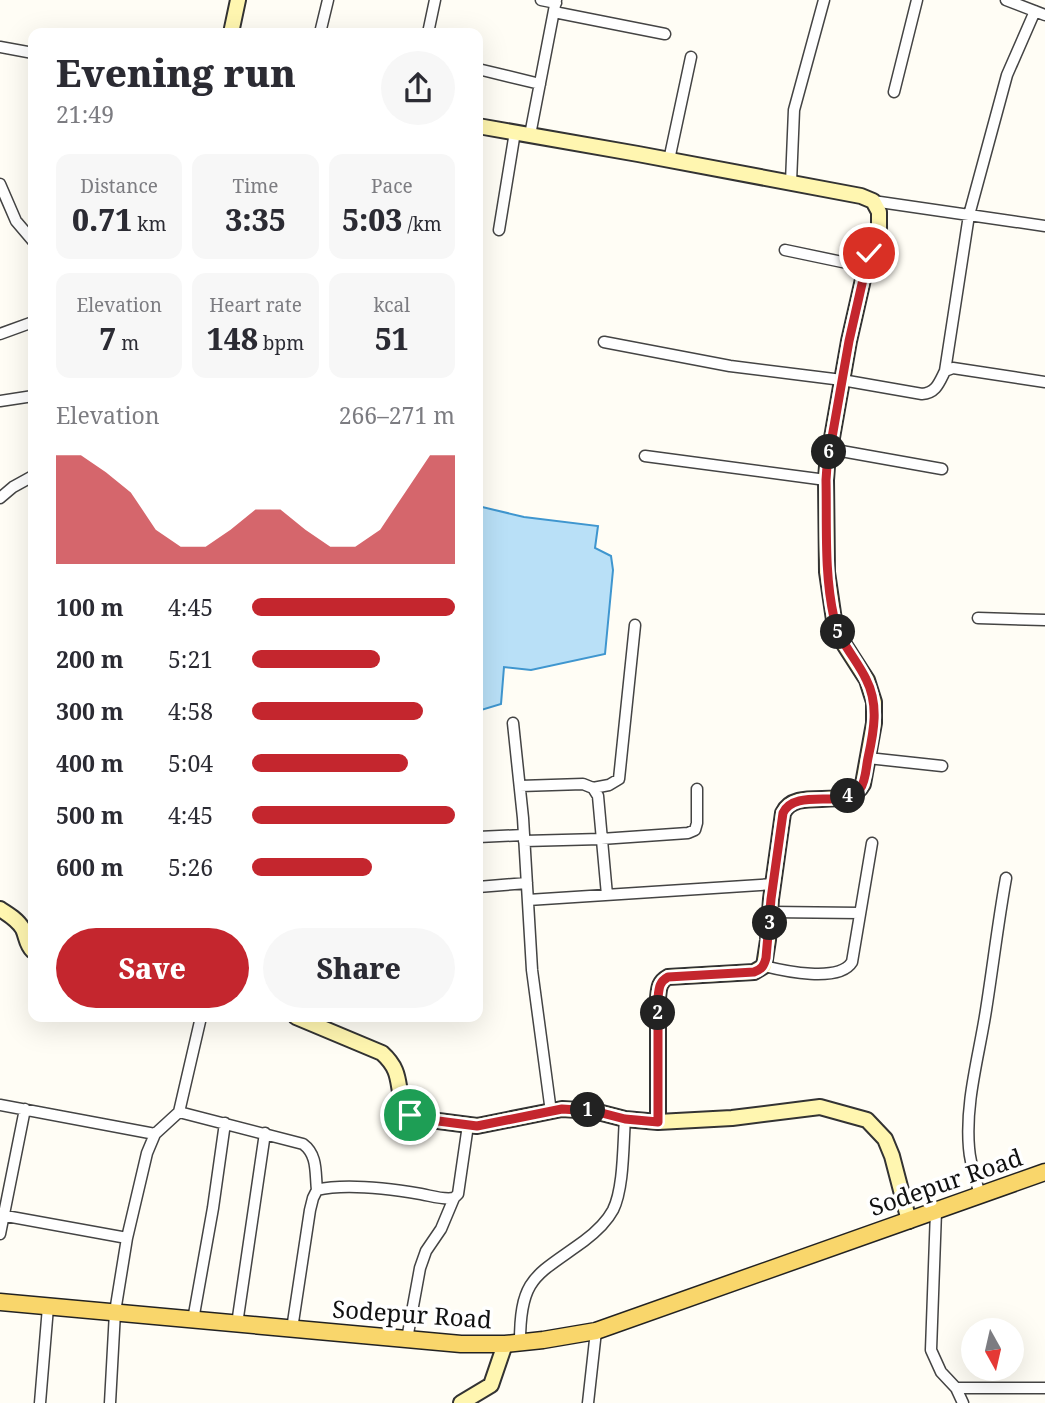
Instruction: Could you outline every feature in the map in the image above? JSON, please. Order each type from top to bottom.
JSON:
[{"type":"main road","name":"Sodepur Road","points":[[0,1302],[461,1344],[543,1340],[596,1331],[1045,1172]]},
{"type":"street","points":[[232,28],[238,0]]},
{"type":"street","points":[[321,28],[328,0]]},
{"type":"street","points":[[429,28],[435,0]]},
{"type":"street","points":[[541,0],[665,34]]},
{"type":"street","points":[[791,183],[794,110],[824,0]]},
{"type":"street","points":[[894,92],[917,0]]},
{"type":"street","points":[[604,342],[730,366],[842,380],[922,394],[934,390],[945,371],[969,215],[1007,75],[1040,13],[1006,0]]},
{"type":"street","points":[[499,230],[523,133],[540,84],[555,5]]},
{"type":"street","points":[[0,47],[28,52]]},
{"type":"street","points":[[669,160],[691,57]]},
{"type":"street","points":[[483,70],[540,84]]},
{"type":"street","points":[[483,127],[860,196],[873,201],[1045,226]]},
{"type":"street","points":[[0,184],[16,221],[28,235]]},
{"type":"street","points":[[764,966],[783,813],[786,807],[798,801],[844,797],[860,790],[874,723],[874,702],[867,680],[840,638],[834,620],[827,572],[826,480],[849,341],[869,253],[879,228],[879,212],[873,201]]},
{"type":"street","points":[[0,214],[8,204]]},
{"type":"street","points":[[785,250],[866,267]]},
{"type":"street","points":[[0,334],[28,324]]},
{"type":"street","points":[[945,371],[953,368],[1045,382]]},
{"type":"street","points":[[0,401],[28,397]]},
{"type":"street","points":[[830,449],[942,469]]},
{"type":"street","points":[[645,456],[826,480]]},
{"type":"street","points":[[0,498],[28,478]]},
{"type":"street","points":[[978,618],[1045,620]]},
{"type":"street","points":[[520,786],[583,784],[593,788],[609,785],[619,779],[635,625]]},
{"type":"street","points":[[513,723],[520,786],[532,970],[551,1112]]},
{"type":"street","points":[[868,758],[942,766]]},
{"type":"street","points":[[593,788],[598,796],[607,895]]},
{"type":"street","points":[[483,837],[601,839],[688,832],[695,830],[697,823],[697,789]]},
{"type":"street","points":[[658,1122],[658,998],[662,981],[668,977],[754,972],[764,966],[786,972],[814,974],[839,972],[848,968],[852,962],[872,843]]},
{"type":"street","points":[[980,1195],[969,1152],[971,1089],[980,1049],[1006,878]]},
{"type":"street","points":[[483,887],[527,883]]},
{"type":"street","points":[[528,900],[774,884]]},
{"type":"street","points":[[0,909],[22,929],[28,945]]},
{"type":"street","points":[[771,912],[860,914]]},
{"type":"street","points":[[110,1403],[115,1312],[127,1238],[147,1153],[155,1134],[179,1112],[200,1022]]},
{"type":"street","points":[[308,1022],[382,1053],[398,1073],[405,1110],[415,1118],[477,1126],[562,1109],[594,1111],[625,1119],[658,1122],[732,1118],[820,1107],[867,1120],[885,1139],[909,1221]]},
{"type":"street","points":[[0,1105],[155,1134]]},
{"type":"street","points":[[0,1234],[25,1109]]},
{"type":"street","points":[[179,1112],[265,1133],[303,1144],[311,1150],[317,1190],[310,1210],[292,1329]]},
{"type":"street","points":[[461,1403],[491,1385],[513,1343],[525,1296],[533,1279],[545,1267],[600,1229],[614,1208],[619,1189],[625,1119]]},
{"type":"street","points":[[193,1320],[225,1123]]},
{"type":"street","points":[[407,1339],[419,1268],[458,1194],[468,1125]]},
{"type":"street","points":[[237,1324],[265,1133]]},
{"type":"street","points":[[317,1190],[355,1187],[454,1198]]},
{"type":"street","points":[[936,1211],[931,1350],[941,1372],[956,1388],[963,1403]]},
{"type":"street","points":[[2,1215],[127,1238]]},
{"type":"street","points":[[40,1403],[48,1307]]},
{"type":"street","points":[[588,1403],[596,1331]]},
{"type":"street","points":[[956,1388],[1045,1388]]},
{"type":"water","points":[[483,507],[524,517],[598,526],[595,548],[611,556],[613,570],[605,654],[531,670],[504,667],[501,704],[483,709]]},
{"type":"route","points":[[410,1115],[415,1118],[477,1126],[562,1109],[594,1111],[637,1122],[658,1122],[659,985],[668,977],[760,970],[766,958],[771,899],[786,807],[798,801],[844,797],[860,790],[869,755],[875,710],[867,680],[840,638],[834,620],[827,572],[826,480],[849,341],[869,253]]}]
